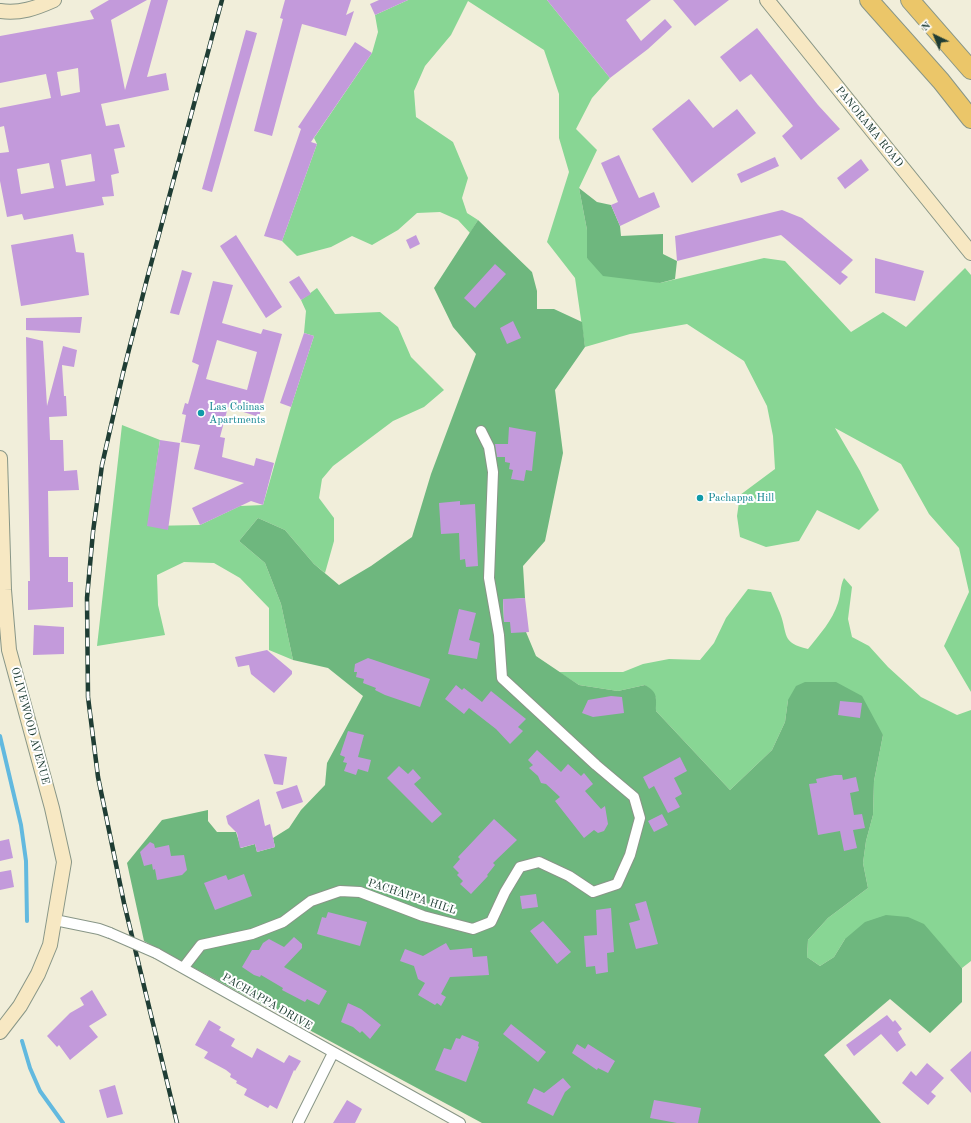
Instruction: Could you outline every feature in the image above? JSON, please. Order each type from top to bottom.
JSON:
[{"type":"highway","points":[[869,0],[941,82],[971,119]]},
{"type":"highway","points":[[910,0],[971,70]]},
{"type":"main road","points":[[0,11],[8,12],[31,10],[54,0]]},
{"type":"main road","name":"PANORAMA ROAD","points":[[767,0],[971,253]]},
{"type":"main road","name":"OLIVEWOOD AVENUE","points":[[0,458],[4,590],[9,650],[52,808],[64,862],[50,945],[38,974],[20,1006],[0,1032]]},
{"type":"street","name":"PACHAPPA HILL","points":[[184,967],[201,945],[252,934],[276,924],[310,901],[340,891],[360,892],[423,916],[473,929],[491,922],[505,892],[520,867],[538,862],[569,876],[593,892],[617,884],[630,855],[640,818],[634,797],[596,765],[502,678],[499,635],[489,578],[493,472],[489,447],[481,431]]},
{"type":"street","name":"PACHAPPA DRIVE","points":[[55,920],[99,929],[110,933],[184,967],[333,1054],[460,1123]]},
{"type":"street","points":[[298,1123],[333,1054]]},
{"type":"green space","points":[[408,0],[547,0],[610,78],[592,98],[576,129],[597,150],[579,188],[587,230],[587,258],[660,283],[764,258],[785,261],[851,332],[883,312],[906,327],[965,268],[971,275],[971,692],[944,646],[969,592],[959,548],[929,514],[901,464],[835,428],[860,471],[879,510],[859,530],[817,510],[799,541],[766,547],[740,537],[737,516],[740,495],[775,469],[773,436],[767,406],[744,361],[687,324],[630,334],[585,347],[575,278],[547,242],[569,172],[559,138],[559,94],[544,50],[468,1],[451,35],[425,66],[414,91],[416,117],[453,142],[468,178],[462,198],[467,213],[478,220],[470,233],[458,220],[440,212],[417,213],[398,230],[372,245],[352,236],[331,247],[297,256],[282,241],[317,144],[314,138],[372,53],[378,32],[375,15]]},
{"type":"green space","points":[[579,188],[597,202],[611,205],[620,226],[621,236],[663,234],[663,254],[677,261],[675,279],[660,283],[603,276],[587,258],[587,230]]},
{"type":"green space","points":[[478,220],[532,272],[537,291],[537,309],[554,309],[582,322],[585,347],[555,390],[563,453],[545,541],[523,566],[525,598],[503,600],[504,622],[510,622],[526,632],[536,656],[579,685],[618,691],[645,685],[652,690],[655,695],[656,711],[730,790],[772,750],[785,722],[788,700],[796,686],[805,682],[836,682],[862,696],[883,735],[874,781],[873,815],[866,841],[863,863],[868,888],[828,918],[808,940],[807,957],[820,966],[834,957],[845,939],[865,922],[886,915],[908,917],[924,924],[962,968],[962,1002],[930,1033],[890,999],[824,1055],[881,1123],[482,1123],[144,941],[127,863],[162,820],[208,810],[208,821],[217,832],[236,832],[241,848],[255,844],[257,852],[275,847],[273,838],[289,828],[301,810],[325,785],[327,763],[363,696],[328,668],[293,660],[281,604],[265,563],[239,541],[258,518],[285,530],[314,564],[339,585],[371,566],[412,537],[431,474],[476,354],[453,327],[434,288]]},
{"type":"green space","points":[[317,288],[335,314],[380,312],[398,327],[411,357],[444,390],[424,407],[393,421],[333,466],[322,479],[319,498],[334,518],[334,541],[325,573],[314,564],[285,530],[258,518],[239,541],[265,563],[281,604],[293,660],[269,650],[269,608],[240,578],[214,563],[184,562],[157,575],[158,605],[165,635],[97,646],[122,425],[160,440],[148,526],[200,525],[240,506],[263,505],[291,407],[314,336],[304,333],[306,311],[301,300]]},
{"type":"green space","points":[[844,578],[852,587],[848,619],[852,637],[869,646],[888,667],[921,697],[957,715],[971,710],[971,961],[962,968],[946,950],[845,939],[834,957],[820,966],[807,957],[808,940],[828,918],[868,888],[863,863],[866,841],[873,815],[874,781],[883,735],[788,700],[785,722],[772,750],[730,790],[656,711],[656,698],[645,685],[618,691],[579,685],[559,672],[623,672],[643,664],[669,659],[700,660],[714,643],[726,618],[748,589],[771,592],[780,613],[789,641],[799,647],[808,649],[832,616],[838,603]]},
{"type":"building","points":[[109,0],[147,0],[111,20],[125,90],[151,0],[168,0],[147,77],[166,73],[169,90],[101,104],[106,126],[119,124],[125,147],[114,149],[119,173],[111,175],[114,196],[102,197],[104,205],[24,220],[22,214],[7,217],[0,181],[0,153],[9,152],[4,126],[0,127],[0,108],[51,98],[46,74],[0,83],[0,36],[94,19],[90,11]],"holes":[[[78,68],[80,92],[61,96],[57,72]],[[91,154],[95,181],[66,186],[61,160]],[[49,163],[54,188],[21,194],[17,169]]]},
{"type":"building","points":[[285,0],[351,0],[346,15],[354,11],[346,36],[302,24],[272,136],[254,131],[283,19],[280,18]]},
{"type":"building","points":[[379,0],[408,0],[375,15],[370,4]]},
{"type":"building","points":[[547,0],[651,0],[626,20],[641,41],[665,19],[672,27],[648,49],[610,78]]},
{"type":"building","points":[[673,0],[729,0],[695,26]]},
{"type":"building","points":[[757,28],[818,105],[840,129],[801,160],[782,136],[793,126],[751,74],[740,82],[720,57]]},
{"type":"building","points":[[246,30],[257,33],[212,192],[202,189]]},
{"type":"building","points":[[355,42],[372,53],[311,142],[317,144],[282,241],[264,236],[301,129],[298,127]]},
{"type":"building","points":[[689,99],[713,128],[737,109],[756,133],[692,183],[652,129]]},
{"type":"building","points":[[619,155],[639,198],[654,192],[660,207],[620,226],[611,205],[618,202],[601,163]]},
{"type":"building","points":[[775,157],[779,166],[741,183],[737,174]]},
{"type":"building","points":[[861,159],[869,170],[845,189],[837,178]]},
{"type":"building","points":[[782,210],[802,218],[853,260],[841,272],[848,277],[840,285],[781,235],[677,261],[675,236]]},
{"type":"building","points":[[73,234],[76,252],[84,253],[89,295],[21,306],[11,245]]},
{"type":"building","points":[[236,235],[282,307],[266,318],[220,246]]},
{"type":"building","points":[[416,235],[420,244],[410,249],[406,240]]},
{"type":"building","points":[[875,258],[924,271],[915,301],[875,293]]},
{"type":"building","points":[[495,264],[506,274],[475,308],[464,298]]},
{"type":"building","points":[[182,270],[192,273],[179,315],[170,313]]},
{"type":"building","points":[[299,276],[311,294],[301,300],[289,282]]},
{"type":"building","points":[[213,281],[233,285],[222,323],[261,334],[263,329],[282,334],[259,417],[228,407],[220,437],[225,438],[222,457],[254,466],[256,458],[274,463],[263,505],[251,501],[200,525],[192,508],[244,483],[194,469],[200,445],[181,442],[186,415],[182,414],[185,403],[188,404],[199,365],[192,362]],"holes":[[[217,340],[257,352],[247,390],[206,379]]]},
{"type":"building","points":[[82,317],[80,333],[26,330],[26,318]]},
{"type":"building","points":[[513,321],[521,338],[507,344],[500,328]]},
{"type":"building","points":[[304,333],[314,336],[291,407],[280,403]]},
{"type":"building","points":[[26,337],[43,341],[47,406],[63,346],[77,350],[74,367],[62,365],[67,416],[49,417],[50,440],[63,440],[64,471],[77,470],[79,490],[48,491],[49,557],[68,557],[68,582],[73,582],[73,607],[28,610],[28,581],[30,581]]},
{"type":"building","points":[[509,427],[536,432],[532,471],[526,470],[524,481],[511,479],[513,470],[509,469],[510,463],[505,462],[505,457],[497,457],[495,444],[508,444]]},
{"type":"building","points":[[160,440],[180,443],[168,530],[147,526]]},
{"type":"building","points":[[460,501],[460,505],[475,504],[478,566],[466,567],[465,559],[460,560],[459,533],[441,534],[439,503]]},
{"type":"building","points":[[525,598],[529,632],[511,633],[510,622],[504,622],[503,599]]},
{"type":"building","points":[[459,609],[476,613],[469,640],[480,643],[477,659],[448,654]]},
{"type":"building","points":[[34,625],[64,627],[64,654],[33,655]]},
{"type":"building","points":[[267,650],[292,671],[292,674],[274,693],[251,674],[249,665],[238,667],[235,657]]},
{"type":"building","points":[[368,658],[430,679],[420,707],[385,695],[375,690],[376,688],[363,683],[364,679],[356,677],[357,672],[354,672],[355,664]]},
{"type":"building","points":[[456,685],[462,690],[464,688],[482,702],[491,691],[526,719],[518,727],[523,731],[510,744],[496,729],[469,708],[464,714],[445,699]]},
{"type":"building","points":[[611,696],[622,697],[624,713],[593,717],[582,713],[588,700]]},
{"type":"building","points":[[840,701],[862,703],[860,718],[838,715]]},
{"type":"building","points":[[348,731],[364,735],[358,757],[371,760],[368,772],[358,769],[356,775],[344,771],[347,763],[343,762],[345,757],[340,755]]},
{"type":"building","points":[[537,750],[561,772],[568,764],[581,776],[584,773],[593,784],[585,791],[601,809],[605,806],[608,824],[604,831],[598,833],[594,830],[584,838],[555,801],[560,797],[546,784],[541,783],[538,776],[529,768],[533,765],[528,760]]},
{"type":"building","points":[[264,754],[287,757],[283,785],[274,784]]},
{"type":"building","points":[[680,757],[687,771],[674,778],[682,794],[675,798],[680,807],[668,813],[654,786],[649,789],[643,777]]},
{"type":"building","points":[[399,766],[408,774],[413,769],[421,778],[414,784],[442,814],[432,823],[387,778]]},
{"type":"building","points":[[842,775],[843,780],[856,777],[859,791],[850,793],[854,815],[862,814],[865,828],[853,830],[857,848],[844,851],[840,831],[818,835],[809,784],[817,783],[816,779]]},
{"type":"building","points":[[297,785],[303,802],[282,809],[276,792]]},
{"type":"building","points":[[259,799],[265,826],[270,824],[275,847],[257,852],[255,844],[240,848],[237,833],[228,824],[226,816]]},
{"type":"building","points":[[662,814],[668,825],[654,832],[648,821]]},
{"type":"building","points":[[494,819],[517,840],[493,863],[495,865],[487,875],[488,876],[471,894],[460,884],[463,881],[457,875],[459,873],[453,867],[460,859],[458,857]]},
{"type":"building","points":[[9,839],[13,858],[0,861],[0,841]]},
{"type":"building","points":[[150,842],[154,844],[155,848],[169,845],[171,856],[184,855],[187,870],[182,875],[157,880],[155,869],[153,870],[152,864],[144,866],[140,852]]},
{"type":"building","points":[[11,870],[14,887],[0,890],[0,872]]},
{"type":"building","points":[[244,874],[252,896],[215,910],[204,883],[226,875],[228,880]]},
{"type":"building","points":[[536,894],[538,907],[522,909],[520,896]]},
{"type":"building","points":[[646,901],[658,944],[636,949],[629,923],[640,920],[635,904]]},
{"type":"building","points":[[611,908],[614,952],[607,953],[608,972],[596,974],[595,966],[586,967],[584,936],[597,935],[596,910]]},
{"type":"building","points":[[328,912],[367,922],[360,946],[317,934],[322,917],[326,918]]},
{"type":"building","points":[[543,921],[571,952],[557,964],[530,931]]},
{"type":"building","points":[[294,937],[302,944],[302,948],[284,967],[327,991],[319,1005],[307,999],[305,1002],[282,990],[283,988],[261,975],[260,977],[254,975],[242,967],[252,950],[259,950],[263,943],[269,939],[284,947]]},
{"type":"building","points":[[446,943],[450,950],[472,948],[473,957],[487,956],[489,975],[450,977],[441,994],[446,997],[441,1006],[437,1003],[435,1005],[418,995],[425,983],[418,979],[414,966],[400,961],[405,949],[423,956]]},
{"type":"building","points":[[92,990],[107,1015],[89,1026],[98,1037],[70,1060],[59,1045],[57,1047],[47,1036],[70,1013],[84,1005],[80,998]]},
{"type":"building","points":[[348,1003],[361,1009],[381,1025],[370,1039],[362,1031],[360,1033],[353,1027],[341,1022]]},
{"type":"building","points":[[887,1015],[893,1022],[895,1020],[902,1029],[898,1032],[906,1045],[897,1052],[881,1034],[854,1056],[846,1045]]},
{"type":"building","points":[[209,1020],[221,1027],[219,1030],[235,1039],[231,1046],[252,1058],[257,1048],[284,1063],[289,1055],[301,1061],[295,1071],[294,1070],[277,1109],[270,1105],[268,1108],[244,1095],[247,1089],[236,1083],[237,1081],[230,1077],[231,1074],[204,1058],[208,1052],[195,1045]]},
{"type":"building","points":[[511,1024],[546,1052],[538,1062],[503,1034]]},
{"type":"building","points":[[462,1035],[479,1042],[479,1047],[466,1082],[435,1070],[444,1048],[451,1050],[456,1038],[460,1039]]},
{"type":"building","points":[[577,1044],[585,1049],[588,1044],[615,1061],[608,1073],[598,1068],[597,1070],[572,1053]]},
{"type":"building","points":[[971,1051],[971,1093],[950,1070]]},
{"type":"building","points":[[927,1063],[944,1078],[931,1092],[936,1096],[928,1105],[902,1083],[911,1071],[916,1076]]},
{"type":"building","points":[[563,1078],[571,1087],[565,1092],[553,1116],[527,1103],[534,1088],[544,1093]]},
{"type":"building","points":[[115,1085],[123,1114],[107,1118],[99,1090]]},
{"type":"building","points":[[347,1100],[362,1109],[355,1123],[333,1123]]},
{"type":"building","points":[[654,1100],[701,1108],[698,1123],[677,1123],[650,1118]]},
{"type":"waterway","points":[[0,736],[21,825],[26,861],[27,921]]},
{"type":"waterway","points":[[22,1041],[30,1068],[40,1091],[63,1123]]},
{"type":"railway","points":[[177,1123],[124,903],[98,777],[88,697],[87,598],[93,532],[102,465],[123,373],[147,279],[222,0]]},
{"type":"place","name":"Las Colinas Apartments","points":[[201,413]]},
{"type":"place","name":"Pachappa Hill","points":[[700,498]]}]
